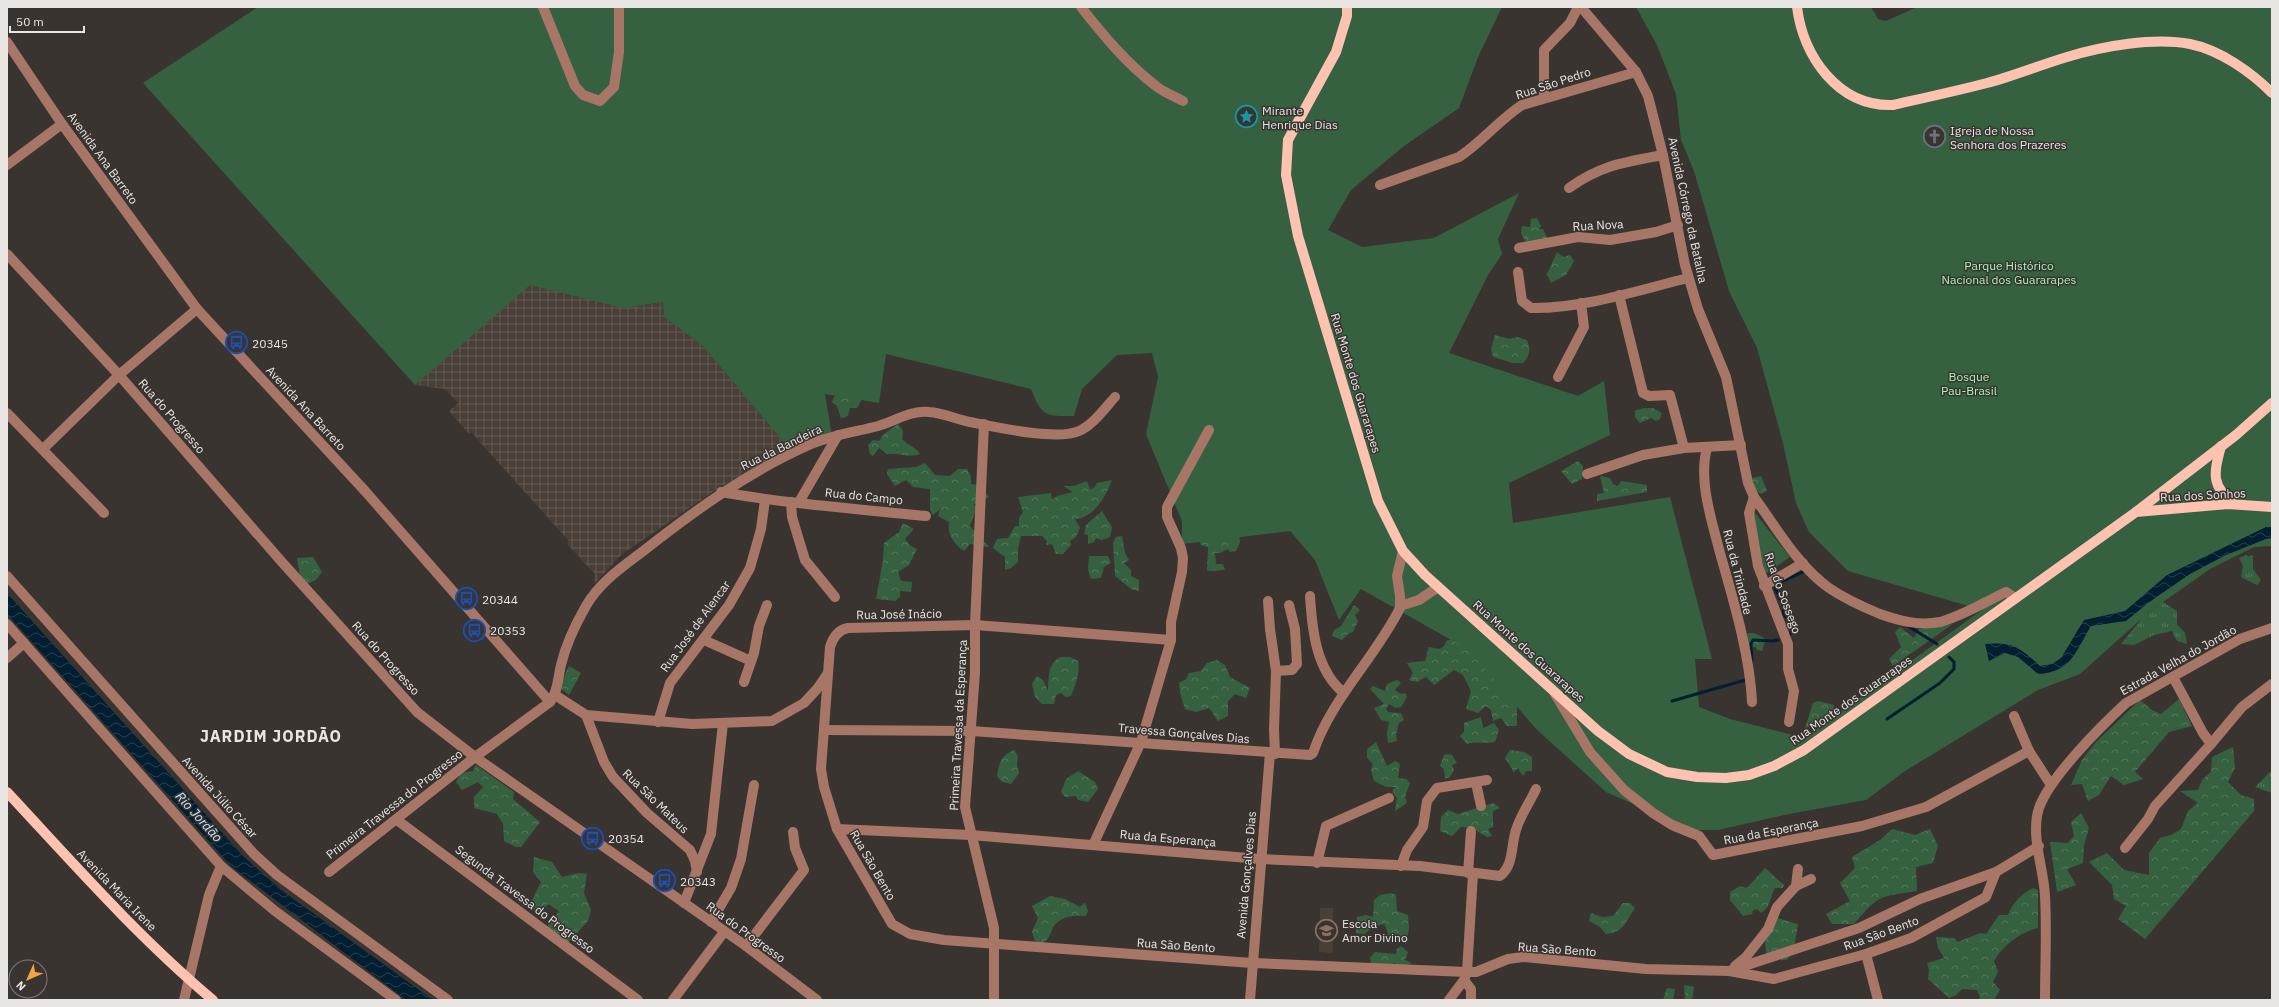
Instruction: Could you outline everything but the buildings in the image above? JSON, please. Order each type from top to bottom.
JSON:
[{"type":"main road","name":"Rua Monte dos Guararapes","points":[[1347,7],[1347,16],[1336,52],[1288,140],[1286,175],[1298,236],[1378,501],[1402,551],[1438,587],[1598,731],[1629,754],[1667,772],[1697,777],[1726,778],[1749,775],[1774,766],[1804,750],[2136,512],[2263,413],[2272,403]]},
{"type":"main road","points":[[1797,7],[1806,42],[1825,74],[1850,94],[1877,104],[1892,105],[1987,83],[2069,56],[2132,43],[2158,42],[2190,44],[2218,54],[2251,74],[2272,94]]},
{"type":"main road","points":[[2221,446],[2215,469],[2216,482],[2222,493],[2235,504]]},
{"type":"main road","name":"Rua dos Sonhos","points":[[2136,512],[2235,504],[2272,507]]},
{"type":"main road","name":"Avenida Maria Irene","points":[[7,792],[113,906],[188,979],[214,1000]]},
{"type":"street","points":[[543,7],[574,86],[583,95],[600,101],[614,87],[619,52],[619,7]]},
{"type":"street","points":[[1081,7],[1101,32],[1140,73],[1157,87],[1183,101]]},
{"type":"street","points":[[1544,98],[1544,50],[1570,23],[1578,7]]},
{"type":"street","name":"Avenida Córrego da Batalha","points":[[1581,7],[1636,72],[1648,96],[1663,155],[1688,278],[1698,309],[1726,376],[1748,483],[1754,497],[1800,565],[1828,587],[1847,599],[1892,618],[1909,623],[1940,622],[2006,592],[2015,598]]},
{"type":"street","name":"Avenida Ana Barreto","points":[[7,42],[62,124],[197,309],[365,491],[552,698]]},
{"type":"street","name":"Rua São Pedro","points":[[1380,185],[1459,157],[1470,149],[1507,114],[1522,105],[1636,72]]},
{"type":"street","points":[[7,164],[62,124]]},
{"type":"street","points":[[1569,188],[1606,166],[1663,155]]},
{"type":"street","name":"Rua Nova","points":[[1519,248],[1578,237],[1595,240],[1616,239],[1678,226]]},
{"type":"street","name":"Rua do Progresso","points":[[7,254],[119,375],[281,561],[416,712],[474,757],[746,946],[817,1000]]},
{"type":"street","points":[[1518,272],[1522,301],[1527,306],[1551,308],[1619,295],[1688,278]]},
{"type":"street","points":[[1619,295],[1643,392],[1649,396],[1670,395],[1684,448]]},
{"type":"street","points":[[1558,377],[1584,328],[1581,303]]},
{"type":"street","points":[[43,449],[119,375],[197,309]]},
{"type":"street","name":"Rua da Bandeira","points":[[552,698],[569,638],[577,620],[596,590],[666,532],[721,492],[808,446],[838,435],[878,426],[921,412],[930,412],[984,424],[1050,435],[1078,432],[1087,427],[1115,397]]},
{"type":"street","points":[[7,413],[104,513]]},
{"type":"street","name":"Primeira Travessa da Esperança","points":[[984,424],[975,625],[975,673],[965,807],[992,912],[996,945],[994,1000]]},
{"type":"street","points":[[1093,845],[1141,742],[1171,640],[1172,622],[1182,572],[1183,558],[1181,548],[1167,517],[1167,507],[1209,430]]},
{"type":"street","name":"Rua do Campo","points":[[795,502],[838,435]]},
{"type":"street","points":[[1587,474],[1643,455],[1684,448],[1707,448],[1741,445]]},
{"type":"street","name":"Rua da Trindade","points":[[1707,448],[1706,487],[1714,528],[1752,684],[1752,702]]},
{"type":"street","name":"Rua do Campo","points":[[721,492],[765,500],[926,516]]},
{"type":"street","name":"Rua do Sossego","points":[[1754,497],[1749,513],[1758,566],[1764,586],[1784,629],[1788,644],[1788,669],[1794,691],[1789,722]]},
{"type":"street","name":"Rua José de Alencar","points":[[658,722],[670,683],[679,669],[704,640],[736,594],[750,568],[761,529],[765,500]]},
{"type":"street","points":[[795,502],[792,517],[805,560],[835,598]]},
{"type":"street","points":[[1402,551],[1397,576],[1400,606],[1419,600],[1438,587]]},
{"type":"street","points":[[1764,586],[1800,565]]},
{"type":"street","name":"Avenida Júlio César","points":[[7,576],[264,865],[448,1000]]},
{"type":"street","points":[[1310,596],[1312,621],[1324,670],[1329,679],[1344,693]]},
{"type":"street","name":"Avenida Gonçalves Dias","points":[[1250,1000],[1260,859],[1273,753],[1276,671],[1270,629],[1268,600]]},
{"type":"street","points":[[744,682],[756,645],[758,630],[767,605]]},
{"type":"street","points":[[1276,671],[1292,670],[1297,664],[1295,629],[1290,605]]},
{"type":"street","name":"Travessa Gonçalves Dias","points":[[824,730],[971,731],[1312,755],[1322,728],[1400,606]]},
{"type":"street","points":[[7,624],[221,866],[275,911],[396,1000]]},
{"type":"street","name":"Rua José Inácio","points":[[586,715],[692,724],[772,721],[785,716],[804,703],[817,689],[828,672],[830,646],[836,634],[843,629],[975,625],[1171,640]]},
{"type":"street","name":"Estrada Velha do Jordão","points":[[2045,1000],[2045,895],[2036,828],[2039,809],[2051,785],[2111,717],[2126,703],[2240,638],[2272,628]]},
{"type":"street","points":[[704,640],[751,661]]},
{"type":"street","points":[[7,658],[24,643]]},
{"type":"street","name":"Rua São Bento","points":[[828,672],[821,754],[824,787],[837,829],[889,919],[902,931],[944,940],[1252,963],[1465,976],[1508,959],[1523,957],[1646,969],[1728,971],[1774,979],[1866,954],[1911,938],[1986,897],[1996,872]]},
{"type":"street","points":[[2173,677],[2203,734],[2211,744]]},
{"type":"street","points":[[2125,848],[2148,819],[2155,806],[2242,707],[2272,684]]},
{"type":"street","name":"Rua da Esperança","points":[[1552,690],[1590,752],[1624,790],[1659,817],[1699,836],[1713,856],[1862,826],[1926,806],[2029,751]]},
{"type":"street","points":[[474,757],[552,698],[586,715]]},
{"type":"street","name":"Rua São Mateus","points":[[586,715],[604,762],[613,777],[647,813],[690,850],[695,861],[697,872]]},
{"type":"street","points":[[2014,716],[2029,751],[2051,785]]},
{"type":"street","points":[[684,903],[711,834],[723,723]]},
{"type":"street","name":"Primeira Travessa do Progresso","points":[[329,872],[397,820],[474,757]]},
{"type":"street","points":[[1401,866],[1407,850],[1423,827],[1425,807],[1433,792],[1442,786],[1476,783],[1487,780]]},
{"type":"street","points":[[1476,783],[1480,806]]},
{"type":"street","points":[[712,922],[731,888],[741,859],[754,785]]},
{"type":"street","name":"Rua da Esperança","points":[[837,829],[971,835],[1260,859],[1401,866],[1496,876],[1504,874],[1513,852],[1515,831],[1536,789]]},
{"type":"street","points":[[1317,863],[1326,826],[1389,798]]},
{"type":"street","name":"Segunda Travessa do Progresso","points":[[397,820],[638,1000]]},
{"type":"street","points":[[1471,831],[1471,873],[1465,976],[1471,989],[1471,1000]]},
{"type":"street","points":[[746,946],[804,870],[795,848],[793,832]]},
{"type":"street","name":"Rua São Bento","points":[[1728,971],[1859,928],[1920,898],[1996,872],[2039,846]]},
{"type":"street","points":[[184,1000],[209,895],[221,866]]},
{"type":"street","points":[[1796,886],[1798,869]]},
{"type":"street","points":[[1728,971],[1746,957],[1764,934],[1777,907],[1796,886],[1812,879]]},
{"type":"street","points":[[673,1000],[724,932]]},
{"type":"street","points":[[1866,954],[1878,1000]]},
{"type":"street","points":[[1449,1000],[1465,976]]},
{"type":"shaded area","points":[[531,275],[623,308],[663,302],[664,317],[703,346],[792,452],[720,487],[621,555],[595,583],[594,573],[567,544],[569,541],[471,432],[469,434],[449,411],[458,403],[445,389],[415,385]]},
{"type":"shaded area","name":"Escola Amor Divino","points":[[1320,908],[1333,908],[1333,953],[1319,952]]},
{"type":"green space","name":"Parque Histórico Nacional dos Guararapes","points":[[258,7],[1502,7],[1478,57],[1459,108],[1404,146],[1351,190],[1328,230],[1362,247],[1434,238],[1519,193],[1498,239],[1502,254],[1488,275],[1449,353],[1578,396],[1604,381],[1610,435],[1509,483],[1513,523],[1670,497],[1712,659],[1695,659],[1699,707],[1730,719],[1804,738],[1982,610],[1848,571],[1809,532],[1796,503],[1783,443],[1757,348],[1729,291],[1694,171],[1681,140],[1676,94],[1657,45],[1636,7],[1871,7],[1878,19],[1886,21],[1917,7],[2272,7],[2272,546],[2254,547],[2210,569],[2149,612],[2080,674],[2038,690],[1905,771],[1866,800],[1789,814],[1718,830],[1692,830],[1606,792],[1536,729],[1469,650],[1361,589],[1339,620],[1315,560],[1290,531],[1182,544],[1182,521],[1146,434],[1158,377],[1152,353],[1117,355],[1082,389],[1074,416],[1057,416],[1046,413],[1038,405],[1031,389],[886,354],[879,403],[825,394],[832,436],[792,452],[703,346],[664,317],[663,302],[623,308],[530,285],[415,385],[143,83]]},
{"type":"green space","points":[[1537,218],[1541,226],[1539,229],[1543,229],[1547,238],[1526,243],[1521,233],[1522,226],[1530,227],[1531,219]]},
{"type":"green space","points":[[1557,252],[1563,257],[1570,255],[1574,261],[1566,275],[1551,283],[1547,274]]},
{"type":"green space","points":[[1495,335],[1510,339],[1517,337],[1527,340],[1529,352],[1523,363],[1513,363],[1493,357],[1491,349]]},
{"type":"green space","points":[[835,395],[862,399],[857,408],[850,408],[848,416],[841,418],[837,406],[832,402]]},
{"type":"green space","points":[[1644,408],[1653,408],[1662,413],[1660,419],[1656,421],[1651,418],[1640,423],[1635,417],[1635,411]]},
{"type":"green space","points":[[898,424],[903,431],[902,439],[920,454],[910,456],[887,454],[879,448],[873,456],[870,454],[868,445],[873,440],[879,441],[884,434]]},
{"type":"green space","points":[[1578,461],[1583,466],[1582,479],[1572,484],[1561,471]]},
{"type":"green space","points":[[925,463],[935,475],[950,476],[958,469],[967,469],[971,477],[971,484],[979,485],[989,497],[973,505],[980,507],[975,512],[970,526],[989,547],[970,544],[964,551],[952,539],[949,531],[949,522],[938,516],[940,509],[933,515],[930,510],[930,489],[913,487],[906,480],[895,486],[887,474],[888,469],[916,467]]},
{"type":"green space","points":[[1600,476],[1610,478],[1613,484],[1618,486],[1621,481],[1647,485],[1647,492],[1597,501],[1597,494],[1604,493]]},
{"type":"green space","points":[[1761,476],[1767,491],[1761,494],[1753,489],[1752,478]]},
{"type":"green space","points":[[1112,480],[1103,499],[1098,505],[1088,515],[1075,519],[1080,528],[1076,537],[1070,541],[1071,545],[1063,554],[1056,554],[1052,544],[1046,545],[1047,541],[1042,536],[1021,536],[1018,548],[1018,562],[1011,568],[1005,570],[1005,557],[993,548],[997,539],[1008,538],[1015,526],[1019,526],[1019,518],[1023,512],[1018,497],[1051,493],[1052,500],[1057,496],[1073,492],[1063,486],[1074,486],[1087,481],[1090,489],[1094,488],[1097,483]]},
{"type":"green space","points":[[1751,508],[1790,557],[1765,574]]},
{"type":"green space","points":[[1102,511],[1112,527],[1110,537],[1102,540],[1096,538],[1094,542],[1088,544],[1088,535],[1084,534],[1086,525]]},
{"type":"green space","points":[[903,523],[914,529],[905,539],[911,546],[917,549],[909,565],[898,572],[901,581],[912,582],[911,592],[900,591],[900,597],[895,601],[876,599],[883,560],[884,543],[899,532]]},
{"type":"green space","points":[[1239,534],[1240,542],[1236,551],[1230,552],[1228,549],[1220,553],[1215,553],[1216,564],[1223,564],[1225,570],[1207,571],[1208,547],[1201,545],[1198,539]]},
{"type":"green space","points":[[1122,536],[1125,553],[1129,560],[1124,563],[1131,570],[1131,576],[1139,580],[1139,591],[1131,589],[1115,576],[1113,543],[1116,537]]},
{"type":"green space","points":[[2246,555],[2248,557],[2253,555],[2253,569],[2261,580],[2257,585],[2241,577],[2243,566],[2239,558]]},
{"type":"green space","points":[[1089,556],[1108,556],[1111,563],[1104,567],[1101,578],[1091,579],[1088,570]]},
{"type":"green space","points":[[313,557],[322,572],[316,580],[307,584],[300,577],[297,558]]},
{"type":"green space","points":[[2163,602],[2177,611],[2177,624],[2185,633],[2187,644],[2177,641],[2172,631],[2154,635],[2134,645],[2121,644],[2144,616]]},
{"type":"green space","points":[[1354,605],[1360,610],[1355,615],[1358,621],[1353,632],[1348,634],[1342,640],[1332,636],[1334,630],[1341,626]]},
{"type":"green space","points":[[1953,624],[1893,666],[1889,659],[1901,647],[1895,632],[1900,627],[1914,638],[1919,629]]},
{"type":"green space","points":[[1748,633],[1754,633],[1764,638],[1765,641],[1762,651],[1757,650],[1756,647],[1745,648]]},
{"type":"green space","points":[[1452,639],[1470,650],[1517,703],[1517,726],[1507,726],[1501,718],[1493,721],[1491,710],[1486,706],[1478,713],[1466,709],[1471,691],[1463,675],[1454,670],[1434,685],[1426,677],[1417,682],[1409,680],[1413,673],[1407,663],[1425,661],[1429,647],[1440,649],[1445,645],[1446,641]]},
{"type":"green space","points":[[1061,657],[1070,657],[1078,661],[1078,674],[1073,692],[1071,696],[1066,697],[1061,693],[1056,695],[1054,704],[1042,704],[1035,697],[1032,684],[1037,676],[1043,680],[1048,691],[1051,667],[1056,660]]},
{"type":"green space","points":[[1217,660],[1225,665],[1230,677],[1250,688],[1246,698],[1235,694],[1228,701],[1228,716],[1218,721],[1209,708],[1196,712],[1185,709],[1180,693],[1179,683],[1186,679],[1189,673],[1201,671],[1207,663]]},
{"type":"green space","points":[[569,666],[581,673],[569,695],[559,687]]},
{"type":"green space","points":[[1397,680],[1401,683],[1395,690],[1401,694],[1405,693],[1407,697],[1401,707],[1395,708],[1389,704],[1386,709],[1388,712],[1401,713],[1404,720],[1399,723],[1396,734],[1397,741],[1388,743],[1387,733],[1389,722],[1381,720],[1374,708],[1384,704],[1370,689],[1373,686],[1385,691],[1387,684]]},
{"type":"green space","points":[[2179,699],[2192,726],[2169,732],[2135,772],[2143,779],[2124,785],[2111,776],[2099,795],[2088,801],[2082,784],[2071,785],[2082,760],[2095,743],[2140,700],[2152,710],[2161,714]]},
{"type":"green space","points":[[1818,701],[1834,705],[1832,718],[1805,728],[1813,703]]},
{"type":"green space","points":[[1481,717],[1483,728],[1494,723],[1499,730],[1495,742],[1467,744],[1460,736],[1464,732],[1464,723]]},
{"type":"green space","points":[[1376,742],[1387,766],[1395,761],[1400,764],[1398,778],[1406,779],[1410,783],[1405,797],[1407,803],[1395,811],[1397,798],[1392,792],[1395,787],[1386,787],[1374,781],[1371,770],[1373,764],[1367,758],[1367,749]]},
{"type":"green space","points":[[2233,747],[2235,768],[2228,782],[2241,795],[2254,799],[2254,811],[2145,939],[2118,919],[2126,906],[2114,899],[2112,885],[2089,862],[2107,853],[2124,870],[2149,875],[2149,853],[2160,838],[2171,835],[2181,829],[2188,811],[2198,803],[2180,791],[2198,790],[2202,780],[2211,772],[2212,757]]},
{"type":"green space","points":[[1014,750],[1018,756],[1017,765],[1019,773],[1011,784],[1002,782],[997,776],[1001,760],[1006,754]]},
{"type":"green space","points":[[1510,750],[1524,752],[1532,757],[1532,771],[1526,771],[1523,776],[1518,768],[1514,772],[1505,758]]},
{"type":"green space","points":[[1444,755],[1452,755],[1457,763],[1452,765],[1454,770],[1450,777],[1445,779],[1444,769],[1440,766]]},
{"type":"green space","points":[[476,765],[514,792],[513,799],[540,822],[521,847],[516,847],[504,841],[503,824],[497,814],[474,808],[474,797],[483,787],[478,782],[462,790],[456,782],[461,773],[473,771]]},
{"type":"green space","points":[[2272,770],[2272,793],[2255,787]]},
{"type":"green space","points":[[1078,771],[1095,782],[1098,789],[1088,802],[1078,800],[1076,796],[1065,797],[1061,792],[1066,779]]},
{"type":"green space","points":[[1493,803],[1500,808],[1493,811],[1493,827],[1488,829],[1492,836],[1487,837],[1472,828],[1461,827],[1452,836],[1440,831],[1441,817],[1448,810],[1458,814]]},
{"type":"green space","points":[[2081,813],[2089,828],[2084,845],[2083,863],[2067,869],[2076,885],[2057,892],[2050,842],[2068,843],[2074,836],[2071,822]]},
{"type":"green space","points":[[1892,829],[1915,835],[1930,829],[1938,846],[1933,863],[1916,867],[1917,891],[1894,894],[1881,898],[1869,907],[1854,924],[1832,924],[1826,914],[1850,901],[1840,883],[1855,868],[1852,857],[1880,840]]},
{"type":"green space","points":[[534,857],[552,862],[562,877],[578,873],[587,874],[584,893],[591,910],[588,921],[565,946],[547,927],[559,911],[548,904],[538,917],[530,904],[541,882],[533,872]]},
{"type":"green space","points":[[1765,868],[1784,885],[1783,888],[1775,888],[1769,905],[1761,913],[1757,909],[1753,910],[1752,914],[1743,916],[1730,900],[1730,892],[1740,886],[1747,888]]},
{"type":"green space","points":[[2033,888],[2038,890],[2038,928],[2013,940],[2002,950],[1994,961],[1998,972],[1993,982],[2000,990],[1994,1000],[1978,1000],[1980,997],[1977,990],[1962,989],[1956,995],[1949,998],[1928,979],[1929,970],[1927,963],[1944,958],[1938,948],[1936,937],[1954,938],[1958,942],[1980,933],[1986,934],[1999,915],[2008,915],[2018,899]]},
{"type":"green space","points":[[1391,893],[1396,895],[1397,911],[1408,915],[1409,929],[1406,944],[1399,939],[1390,943],[1384,924],[1375,926],[1364,934],[1356,933],[1357,917],[1366,915],[1373,917],[1374,900],[1380,895]]},
{"type":"green space","points":[[1050,896],[1065,899],[1080,907],[1085,903],[1088,911],[1086,916],[1073,916],[1060,920],[1042,944],[1035,941],[1032,932],[1038,918],[1032,906]]},
{"type":"green space","points":[[1623,903],[1630,903],[1635,908],[1621,929],[1606,934],[1600,927],[1589,921],[1591,913],[1602,917],[1613,916]]},
{"type":"green space","points":[[1777,918],[1798,924],[1793,954],[1786,960],[1767,959],[1765,942]]},
{"type":"green space","points":[[1401,946],[1408,952],[1405,960],[1412,963],[1401,966],[1394,963],[1391,965],[1371,964],[1370,958],[1375,952],[1396,954],[1397,949]]},
{"type":"green space","points":[[1684,985],[1694,987],[1692,1000],[1685,1000]]},
{"type":"green space","points":[[1667,988],[1675,989],[1673,1000],[1663,1000]]},
{"type":"water","points":[[2266,527],[2272,527],[2272,538],[2226,555],[2190,574],[2148,603],[2126,621],[2091,626],[2071,659],[2058,669],[2038,674],[2018,657],[2005,653],[1989,661],[1985,644],[2002,644],[2021,650],[2040,666],[2052,664],[2061,658],[2084,620],[2125,611],[2167,575]]},
{"type":"water","name":"Rio Jordão","points":[[7,593],[243,856],[281,890],[433,1000],[406,1000],[231,866],[7,614]]},
{"type":"waterway","points":[[1789,636],[1792,631],[1790,621],[1784,615],[1783,605],[1775,588],[1779,583],[1805,571]]},
{"type":"waterway","points":[[1908,626],[1937,644]]},
{"type":"waterway","points":[[1752,660],[1751,644],[1753,640],[1778,640]]},
{"type":"waterway","points":[[1887,719],[1940,683],[1954,669],[1954,662],[1949,657]]},
{"type":"waterway","points":[[1672,701],[1749,679]]},
{"type":"place","name":"Mirante Henrique Dias","points":[[1246,117]]},
{"type":"place","name":"Igreja de Nossa Senhora dos Prazeres","points":[[1934,137]]},
{"type":"place","name":"20345","points":[[236,343]]},
{"type":"place","name":"20344","points":[[466,599]]},
{"type":"place","name":"20353","points":[[474,630]]},
{"type":"place","name":"20354","points":[[592,838]]},
{"type":"place","name":"20343","points":[[664,881]]},
{"type":"place","name":"Escola Amor Divino","points":[[1326,930]]},
{"type":"district","name":"JARDIM JORDÃO","points":[[271,736]]},
{"type":"park label","name":"Bosque Pau-Brasil","points":[[1969,383]]}]
